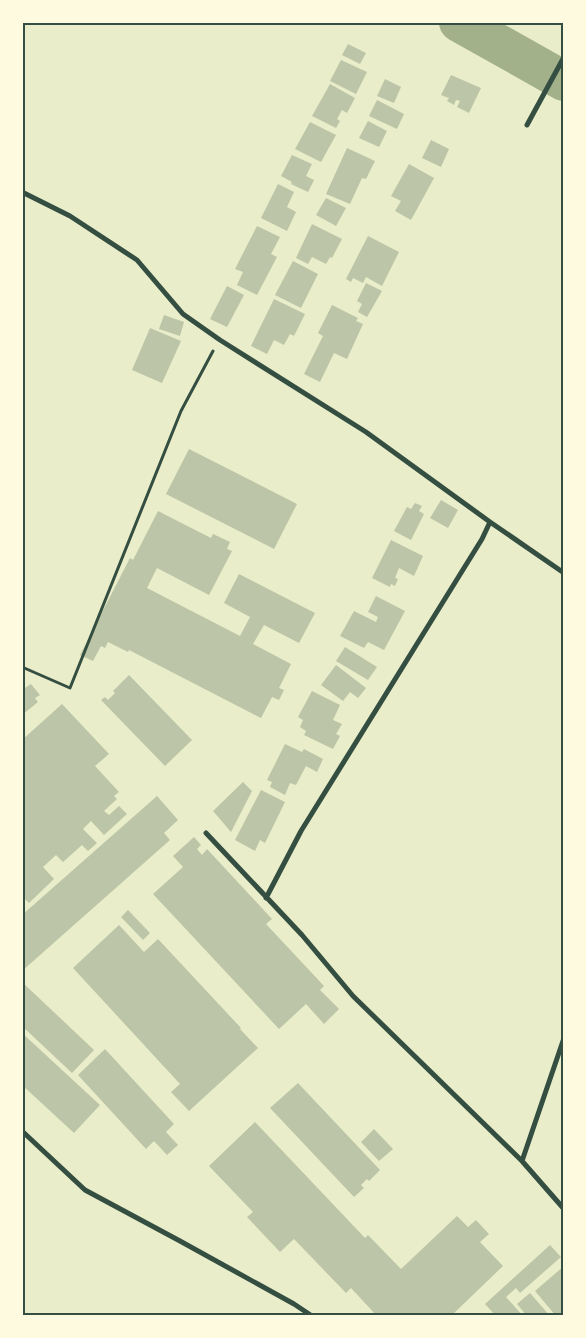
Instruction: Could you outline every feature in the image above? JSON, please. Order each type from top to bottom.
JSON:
[{"type":"street","points":[[528,125],[564,57]]},
{"type":"street","points":[[22,192],[70,216],[138,260],[183,314],[220,340],[366,432],[564,573]]},
{"type":"street","points":[[266,898],[301,832],[482,539],[490,522]]},
{"type":"street","points":[[206,833],[302,935],[353,996],[522,1161],[564,1209]]},
{"type":"street","points":[[522,1161],[564,1038]]},
{"type":"street","points":[[22,1131],[85,1190],[180,1240],[312,1316]]},
{"type":"path","points":[[22,667],[70,688],[181,410],[220,340]]},
{"type":"building","points":[[348,44],[366,53],[360,64],[342,55]]},
{"type":"building","points":[[341,60],[367,72],[356,94],[330,81]]},
{"type":"building","points":[[451,75],[481,88],[469,113],[457,107],[460,101],[456,100],[454,105],[447,101],[449,98],[441,95]]},
{"type":"building","points":[[385,79],[401,87],[394,103],[377,96]]},
{"type":"building","points":[[330,84],[355,98],[347,113],[342,110],[337,119],[340,121],[336,128],[312,116]]},
{"type":"building","points":[[377,100],[404,114],[397,129],[369,116]]},
{"type":"building","points":[[368,121],[387,131],[379,147],[359,138]]},
{"type":"building","points":[[310,122],[336,135],[321,162],[295,149]]},
{"type":"building","points":[[431,140],[449,149],[441,167],[422,158]]},
{"type":"building","points":[[347,148],[375,161],[366,179],[362,178],[350,204],[326,194]]},
{"type":"building","points":[[292,155],[312,164],[306,176],[314,180],[308,192],[291,184],[292,182],[281,176]]},
{"type":"building","points":[[409,164],[434,178],[411,220],[395,211],[401,201],[391,196]]},
{"type":"building","points":[[278,184],[294,192],[287,207],[296,212],[287,231],[261,218]]},
{"type":"building","points":[[326,198],[346,208],[336,226],[316,215]]},
{"type":"building","points":[[312,224],[342,239],[332,258],[330,257],[326,264],[312,257],[308,264],[296,258]]},
{"type":"building","points":[[257,226],[280,237],[271,254],[277,257],[257,295],[237,285],[243,272],[235,269]]},
{"type":"building","points":[[368,236],[399,252],[382,286],[366,277],[363,283],[353,278],[351,282],[346,279]]},
{"type":"building","points":[[293,261],[318,274],[301,308],[275,295]]},
{"type":"building","points":[[366,283],[382,291],[367,317],[358,312],[362,304],[357,301]]},
{"type":"building","points":[[227,286],[244,295],[227,327],[210,319]]},
{"type":"building","points":[[274,299],[305,314],[294,336],[290,334],[284,345],[274,340],[267,354],[251,346]]},
{"type":"building","points":[[332,305],[358,318],[356,321],[363,324],[347,359],[334,353],[320,382],[304,374],[323,336],[318,333]]},
{"type":"building","points":[[164,315],[184,322],[180,336],[159,329]]},
{"type":"building","points":[[150,328],[181,341],[162,383],[132,370]]},
{"type":"building","points":[[189,449],[297,504],[274,549],[166,494]]},
{"type":"building","points":[[441,500],[458,510],[448,528],[430,518]]},
{"type":"building","points":[[415,503],[422,506],[419,511],[424,514],[411,540],[394,531],[407,507],[411,509]]},
{"type":"building","points":[[158,511],[211,538],[213,534],[230,542],[227,549],[232,551],[209,595],[157,568],[147,588],[240,636],[250,617],[224,603],[239,574],[315,613],[299,643],[264,625],[253,644],[291,664],[279,688],[284,690],[279,700],[272,697],[261,718],[129,650],[128,652],[108,642],[105,648],[101,646],[93,661],[80,655],[130,558],[133,560]]},
{"type":"building","points":[[391,540],[423,556],[414,576],[399,568],[395,578],[398,579],[395,586],[391,584],[390,587],[372,578]]},
{"type":"building","points":[[376,596],[405,611],[384,650],[368,642],[364,648],[340,636],[354,611],[376,622],[378,617],[368,612]]},
{"type":"building","points":[[345,647],[377,667],[368,680],[336,661]]},
{"type":"building","points":[[336,665],[366,688],[358,698],[350,692],[343,701],[321,685]]},
{"type":"building","points":[[129,675],[192,740],[165,766],[101,700],[105,697],[108,700],[115,693],[113,691]]},
{"type":"building","points":[[31,684],[40,695],[35,698],[38,702],[22,715],[22,685],[25,688]]},
{"type":"building","points":[[312,691],[340,705],[333,720],[342,724],[336,734],[340,736],[333,749],[304,735],[306,731],[300,727],[303,720],[298,717]]},
{"type":"building","points":[[62,704],[109,754],[95,766],[119,792],[114,796],[117,799],[104,811],[109,815],[119,806],[127,814],[104,835],[91,821],[83,829],[97,843],[88,851],[82,845],[63,862],[56,855],[43,867],[54,879],[29,903],[22,896],[22,740]]},
{"type":"building","points":[[285,744],[302,752],[304,749],[323,759],[317,772],[306,766],[296,785],[290,783],[285,795],[270,787],[272,782],[267,780]]},
{"type":"building","points":[[243,782],[252,791],[231,832],[213,811]]},
{"type":"building","points":[[261,790],[285,802],[265,843],[260,840],[255,851],[235,840]]},
{"type":"building","points":[[157,796],[178,820],[164,833],[170,840],[22,971],[22,915]]},
{"type":"building","points":[[194,837],[201,845],[197,849],[202,855],[207,849],[272,919],[266,924],[324,986],[320,990],[339,1009],[324,1024],[306,1004],[279,1029],[153,894],[183,867],[173,856]]},
{"type":"building","points":[[128,910],[150,933],[143,940],[121,917]]},
{"type":"building","points":[[119,925],[144,952],[158,939],[258,1048],[189,1111],[171,1092],[180,1084],[73,968]]},
{"type":"building","points":[[22,982],[94,1050],[72,1073],[22,1026]]},
{"type":"building","points":[[22,1033],[100,1105],[74,1133],[22,1085]]},
{"type":"building","points":[[105,1049],[174,1124],[166,1132],[178,1145],[167,1155],[154,1141],[146,1149],[78,1075]]},
{"type":"building","points":[[298,1083],[380,1170],[369,1181],[367,1179],[361,1185],[364,1188],[354,1197],[270,1108]]},
{"type":"building","points":[[255,1122],[365,1238],[368,1235],[401,1269],[457,1216],[468,1227],[476,1220],[489,1234],[480,1242],[503,1266],[451,1316],[377,1316],[351,1288],[346,1293],[294,1239],[280,1252],[247,1217],[253,1212],[209,1166]]},
{"type":"building","points":[[374,1129],[393,1149],[379,1161],[361,1142]]},
{"type":"building","points":[[550,1245],[561,1257],[520,1293],[516,1288],[506,1297],[523,1316],[496,1316],[485,1304]]},
{"type":"building","points":[[564,1266],[564,1316],[556,1316],[535,1291]]},
{"type":"building","points":[[530,1293],[550,1316],[527,1316],[517,1304]]},
{"type":"waterway","points":[[459,22],[564,81]]}]
